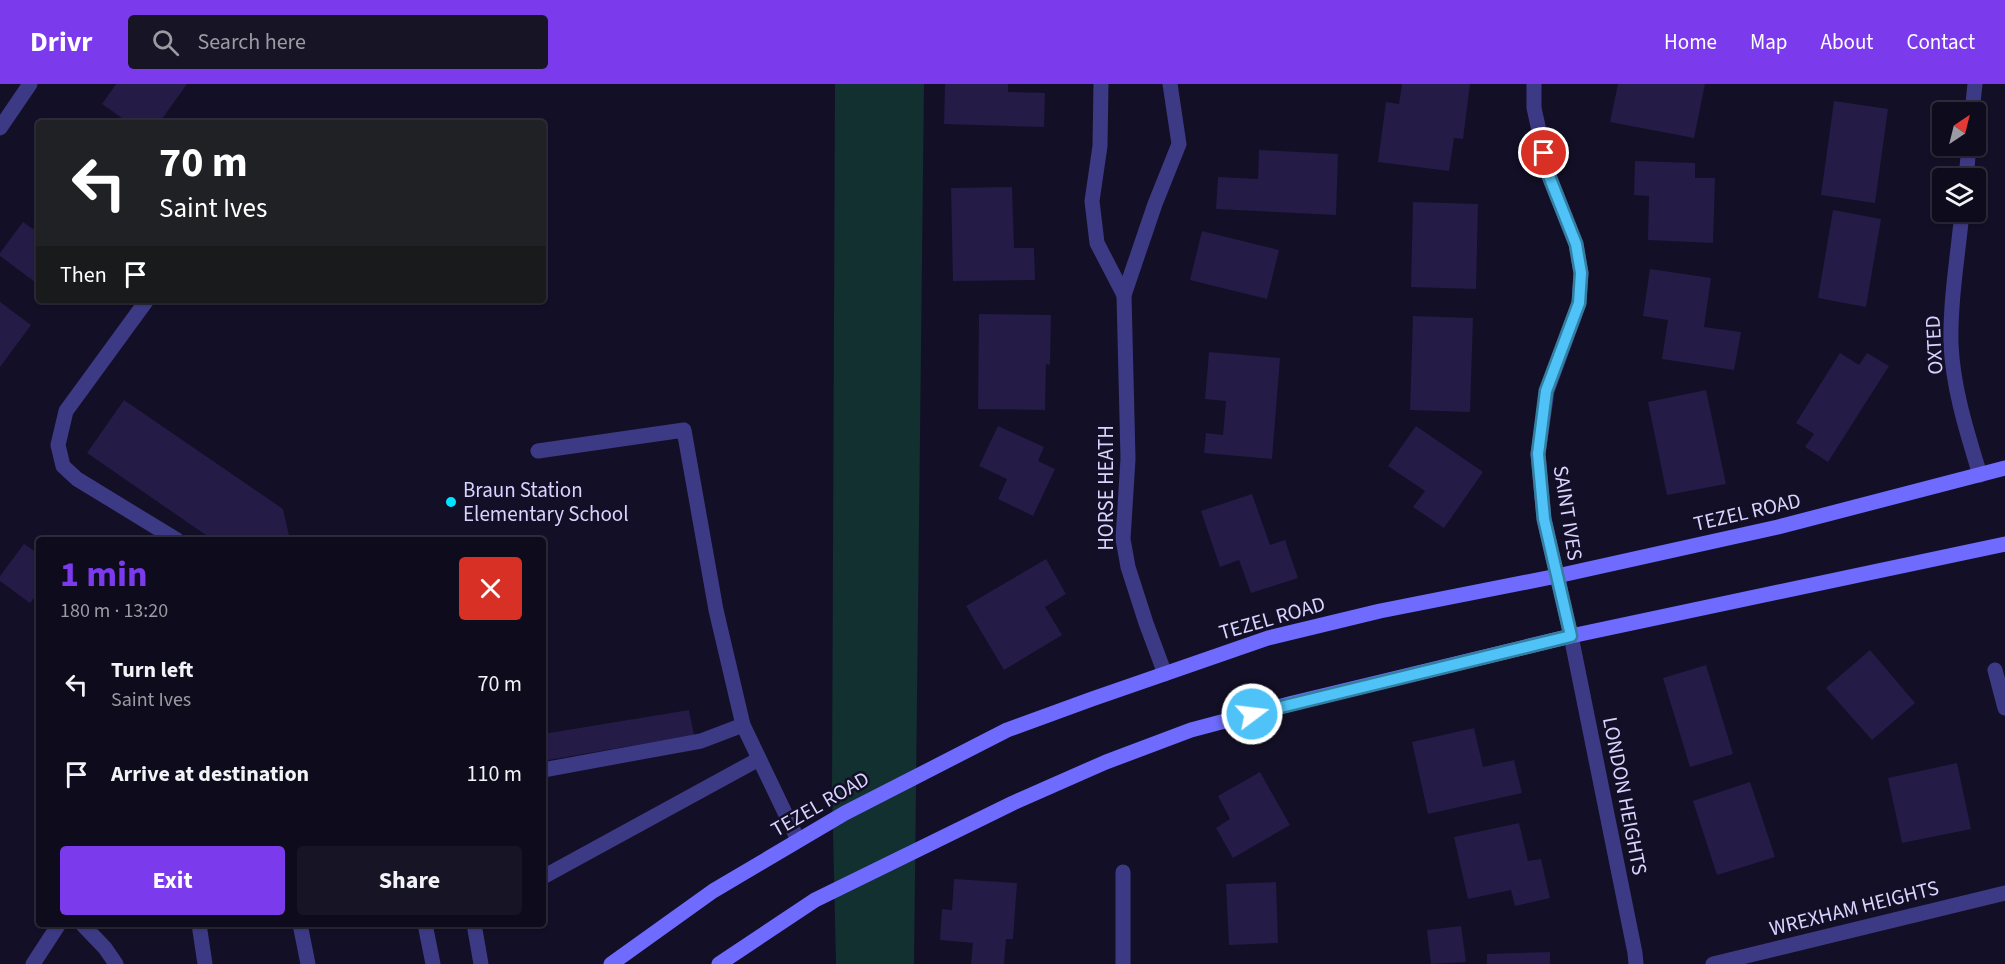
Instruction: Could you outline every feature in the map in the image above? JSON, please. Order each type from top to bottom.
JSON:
[{"type":"main road","name":"TEZEL ROAD","points":[[611,964],[713,891],[798,840],[844,813],[1007,730],[1268,638],[1380,610],[1557,576],[1778,527],[2005,468]]},
{"type":"main road","points":[[718,964],[815,900],[1013,803],[1106,762],[1191,730],[1571,636],[2005,544]]},
{"type":"street","points":[[0,128],[30,84]]},
{"type":"street","name":"HORSE HEATH","points":[[1101,84],[1100,146],[1092,201],[1097,243],[1124,295]]},
{"type":"street","name":"HORSE HEATH","points":[[1165,674],[1128,567],[1123,539],[1128,459],[1124,295],[1155,204],[1179,144],[1170,84]]},
{"type":"street","name":"SAINT IVES","points":[[1534,84],[1534,108],[1549,176],[1576,244],[1581,273],[1579,303],[1546,391],[1538,454],[1544,519],[1571,636]]},
{"type":"street","points":[[1973,102],[1975,84]]},
{"type":"street","name":"OXTED","points":[[1961,222],[1951,346],[1960,410],[1980,474]]},
{"type":"street","points":[[145,303],[66,411],[58,445],[63,466],[77,479],[172,537]]},
{"type":"street","points":[[538,452],[684,430],[716,610],[743,725],[798,840]]},
{"type":"street","name":"LONDON HEIGHTS","points":[[1571,636],[1633,941],[1635,964]]},
{"type":"street","points":[[1995,670],[2005,708]]},
{"type":"street","points":[[546,769],[701,741],[743,725]]},
{"type":"street","points":[[546,875],[759,759]]},
{"type":"street","points":[[1122,964],[1123,872]]},
{"type":"street","name":"WREXHAM HEIGHTS","points":[[1713,964],[2005,892]]},
{"type":"street","points":[[33,964],[57,927]]},
{"type":"street","points":[[85,927],[105,948],[116,964]]},
{"type":"street","points":[[199,927],[205,964]]},
{"type":"street","points":[[301,927],[308,964]]},
{"type":"street","points":[[426,927],[433,964]]},
{"type":"street","points":[[475,927],[481,964]]},
{"type":"green space","points":[[835,84],[924,84],[914,964],[836,964],[832,789]]},
{"type":"building","points":[[116,84],[187,84],[161,120],[125,120],[102,104]]},
{"type":"building","points":[[945,84],[1008,84],[1008,92],[1045,93],[1044,127],[944,124]]},
{"type":"building","points":[[1402,84],[1470,84],[1463,139],[1454,138],[1449,171],[1378,162],[1386,102],[1399,104]]},
{"type":"building","points":[[1618,84],[1705,84],[1694,138],[1610,122]]},
{"type":"building","points":[[1834,101],[1888,109],[1875,203],[1821,195]]},
{"type":"building","points":[[1259,150],[1338,154],[1336,215],[1216,209],[1218,177],[1258,179]]},
{"type":"building","points":[[1635,161],[1695,163],[1695,178],[1715,178],[1713,243],[1648,240],[1649,196],[1634,195]]},
{"type":"building","points":[[1012,187],[1014,248],[1034,248],[1035,280],[953,281],[951,188]]},
{"type":"building","points":[[1413,202],[1478,204],[1476,289],[1411,287]]},
{"type":"building","points":[[1833,210],[1881,219],[1866,307],[1818,298]]},
{"type":"building","points":[[23,222],[33,229],[36,225],[36,283],[0,256]]},
{"type":"building","points":[[1202,231],[1279,250],[1267,299],[1190,280]]},
{"type":"building","points":[[1650,269],[1711,278],[1704,327],[1741,332],[1734,370],[1662,359],[1668,320],[1643,316]]},
{"type":"building","points":[[0,302],[31,325],[0,367]]},
{"type":"building","points":[[979,314],[1051,315],[1050,365],[1046,364],[1045,410],[978,409]]},
{"type":"building","points":[[1413,316],[1473,318],[1470,412],[1410,410]]},
{"type":"building","points":[[1209,352],[1280,358],[1272,459],[1204,453],[1206,433],[1223,435],[1226,401],[1205,399]]},
{"type":"building","points":[[1840,353],[1859,365],[1867,353],[1889,366],[1828,462],[1805,447],[1814,434],[1796,423]]},
{"type":"building","points":[[1706,390],[1726,484],[1667,495],[1648,402]]},
{"type":"building","points":[[124,400],[283,509],[289,537],[209,537],[87,453]]},
{"type":"building","points":[[998,426],[1044,447],[1038,461],[1055,469],[1033,516],[998,499],[1007,479],[979,466]]},
{"type":"building","points":[[1416,426],[1483,472],[1444,528],[1413,507],[1425,491],[1388,466]]},
{"type":"building","points":[[1252,494],[1270,545],[1285,540],[1298,578],[1251,593],[1239,560],[1220,567],[1201,511]]},
{"type":"building","points":[[24,544],[36,552],[36,595],[30,603],[0,581],[0,576]]},
{"type":"building","points":[[1046,559],[1066,594],[1045,607],[1062,635],[1004,670],[966,606]]},
{"type":"building","points":[[1870,650],[1915,703],[1872,740],[1826,688]]},
{"type":"building","points":[[1706,665],[1733,754],[1690,767],[1663,678]]},
{"type":"building","points":[[689,710],[694,735],[546,760],[546,734]]},
{"type":"building","points":[[1474,728],[1483,767],[1514,760],[1522,793],[1428,814],[1412,742]]},
{"type":"building","points":[[1957,763],[1971,829],[1902,843],[1888,778]]},
{"type":"building","points":[[1260,772],[1290,825],[1233,858],[1216,828],[1230,819],[1218,796]]},
{"type":"building","points":[[1750,782],[1775,857],[1717,875],[1693,801]]},
{"type":"building","points":[[1519,823],[1528,861],[1541,859],[1550,898],[1515,906],[1511,890],[1468,899],[1454,837]]},
{"type":"building","points":[[954,879],[1017,883],[1013,939],[1006,939],[1004,964],[971,964],[973,943],[940,940],[942,909],[952,910]]},
{"type":"building","points":[[1276,882],[1278,943],[1229,945],[1226,884]]},
{"type":"building","points":[[1461,926],[1466,962],[1431,964],[1427,930]]},
{"type":"building","points":[[1550,952],[1550,964],[1487,964],[1487,954]]},
{"type":"place","name":"Braun Station Elementary School","points":[[451,502]]},
{"type":"route","points":[[1252,714],[1571,636],[1544,519],[1538,454],[1546,391],[1579,303],[1581,273],[1576,244],[1549,176],[1544,153]]}]
